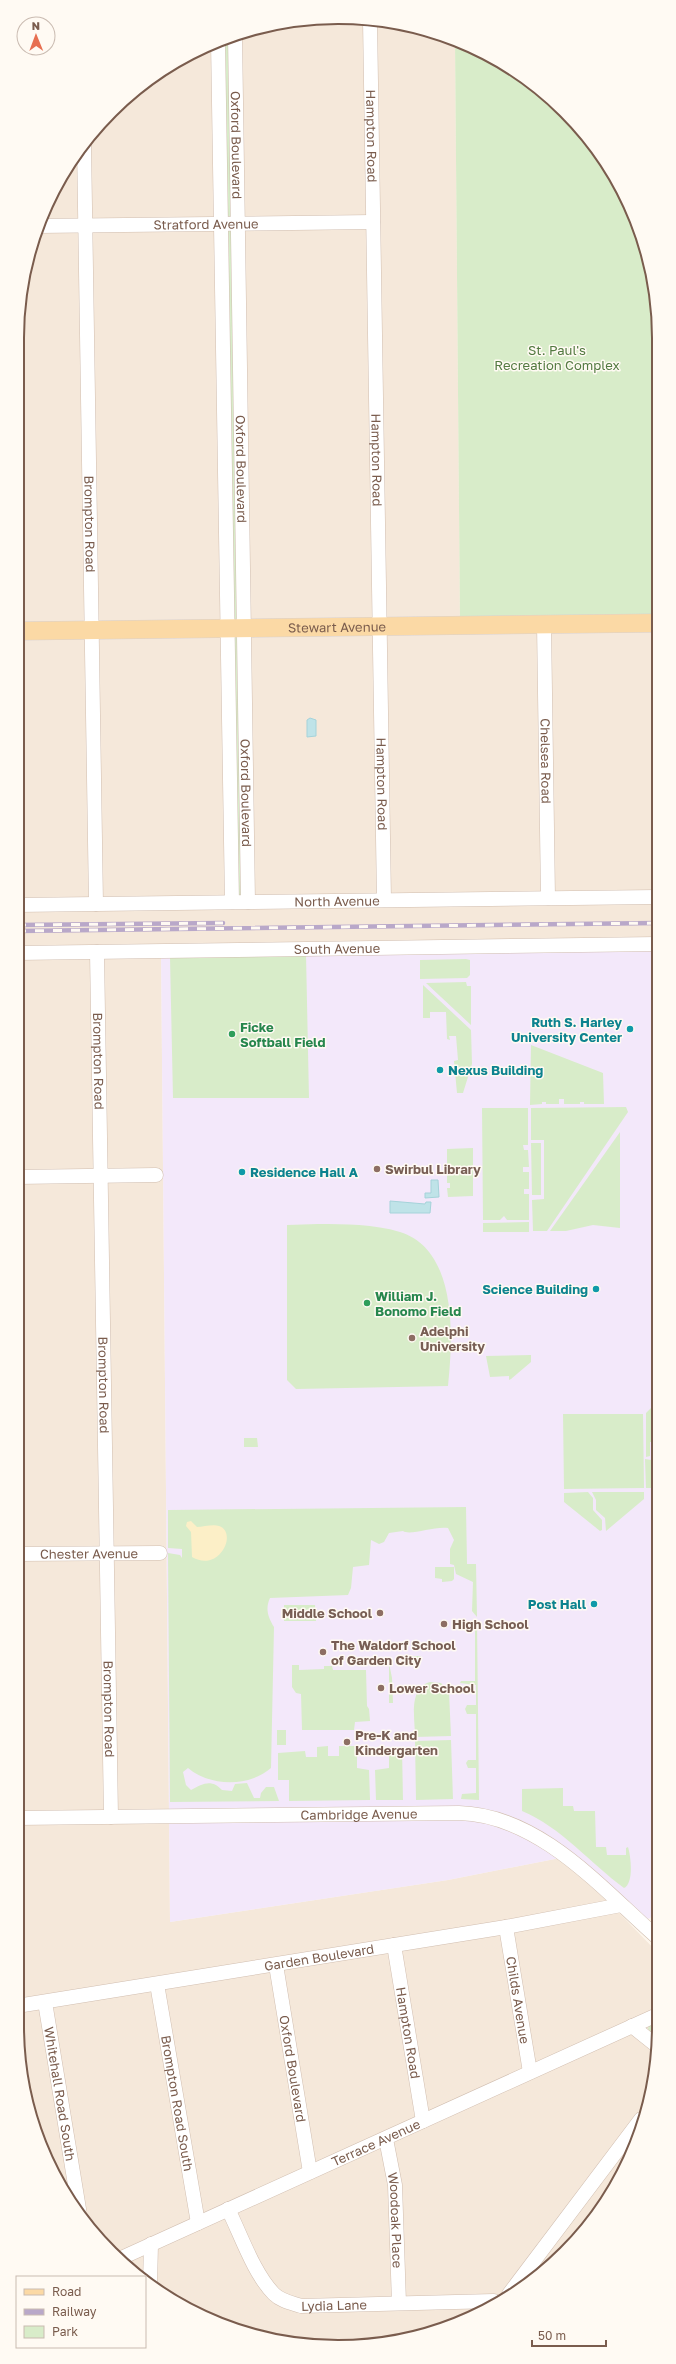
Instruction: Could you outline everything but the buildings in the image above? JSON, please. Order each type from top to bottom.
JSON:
[{"type":"main road","name":"Stewart Avenue","points":[[24,631],[652,623]]},
{"type":"street","name":"Hampton Road","points":[[370,26],[384,900]]},
{"type":"street","name":"Oxford Boulevard","points":[[232,902],[230,770],[242,490],[235,42]]},
{"type":"street","name":"Oxford Boulevard","points":[[218,48],[226,490],[246,769],[248,902]]},
{"type":"street","points":[[218,63],[236,62]]},
{"type":"street","name":"Brompton Road","points":[[84,154],[96,904]]},
{"type":"street","name":"Stratford Avenue","points":[[45,226],[373,222]]},
{"type":"street","points":[[223,358],[240,358]]},
{"type":"street","points":[[226,490],[242,490]]},
{"type":"street","name":"Chelsea Road","points":[[544,624],[548,898]]},
{"type":"street","points":[[230,770],[246,769]]},
{"type":"street","name":"North Avenue","points":[[24,905],[652,897]]},
{"type":"street","name":"South Avenue","points":[[24,953],[652,944]]},
{"type":"street","name":"Brompton Road","points":[[97,952],[111,1817]]},
{"type":"street","points":[[24,1177],[156,1175]]},
{"type":"street","name":"Chester Avenue","points":[[24,1554],[160,1553]]},
{"type":"street","name":"Cambridge Avenue","points":[[24,1818],[459,1813],[484,1815],[514,1824],[544,1841],[652,1933]]},
{"type":"street","name":"Garden Boulevard","points":[[24,2005],[506,1927],[621,1905]]},
{"type":"street","name":"Childs Avenue","points":[[506,1927],[530,2072]]},
{"type":"street","name":"Hampton Road","points":[[394,1945],[423,2121]]},
{"type":"street","name":"Oxford Boulevard","points":[[276,1965],[310,2172]]},
{"type":"street","name":"Brompton Road South","points":[[157,1984],[198,2223]]},
{"type":"street","name":"Whitehall Road South","points":[[45,2002],[78,2201]]},
{"type":"street","name":"Terrace Avenue","points":[[125,2256],[652,2017]]},
{"type":"street","points":[[632,2026],[651,2041]]},
{"type":"street","points":[[517,2284],[635,2127]]},
{"type":"street","name":"Woodoak Place","points":[[386,2139],[394,2185],[399,2303]]},
{"type":"street","name":"Lydia Lane","points":[[228,2209],[262,2280],[274,2294],[284,2301],[301,2306],[488,2302]]},
{"type":"street","points":[[150,2277],[151,2244]]},
{"type":"shaded area","points":[[317,25],[359,25],[399,30],[455,47],[460,625],[652,623],[652,945],[161,953],[170,1922],[448,1880],[565,1857],[652,1947],[651,2047],[646,2087],[641,2107],[620,2165],[599,2200],[574,2233],[545,2262],[529,2275],[495,2298],[477,2308],[419,2329],[399,2334],[359,2339],[338,2340],[297,2337],[277,2334],[237,2323],[199,2308],[181,2298],[147,2275],[131,2262],[102,2233],[89,2217],[66,2183],[56,2165],[41,2127],[30,2087],[24,2026],[25,317],[30,277],[48,218],[66,181],[89,147],[102,131],[131,102],[147,89],[181,66],[218,48],[277,30]]},
{"type":"shaded area","name":"Adelphi University","points":[[652,944],[652,1917],[641,1923],[565,1857],[448,1880],[170,1922],[161,951]]},
{"type":"green space","points":[[233,42],[247,900],[234,901],[219,48]]},
{"type":"green space","name":"St. Paul's Recreation Complex","points":[[455,47],[477,56],[495,66],[529,89],[545,102],[574,131],[599,164],[620,199],[635,237],[646,277],[652,338],[652,623],[460,625]]},
{"type":"green space","points":[[306,954],[309,1098],[173,1098],[170,957]]},
{"type":"green space","points":[[420,960],[470,960],[470,975],[467,978],[420,979]]},
{"type":"green space","points":[[466,982],[467,986],[471,986],[471,1025],[426,983]]},
{"type":"green space","points":[[423,985],[471,1030],[472,1064],[463,1093],[457,1093],[454,1061],[458,1060],[456,1036],[449,1036],[450,1040],[447,1039],[446,1012],[430,1012],[430,1018],[423,1018]]},
{"type":"green space","points":[[531,1045],[603,1073],[604,1104],[584,1104],[584,1102],[580,1102],[580,1104],[564,1104],[564,1099],[559,1099],[559,1104],[546,1104],[546,1102],[542,1102],[542,1104],[530,1105]]},
{"type":"green space","points":[[626,1107],[628,1112],[547,1231],[533,1231],[532,1200],[544,1199],[544,1140],[531,1140],[531,1108]]},
{"type":"green space","points":[[482,1108],[528,1108],[528,1145],[523,1145],[524,1150],[528,1150],[529,1167],[523,1167],[523,1172],[529,1172],[529,1189],[524,1189],[524,1194],[529,1194],[529,1220],[507,1220],[504,1216],[500,1220],[483,1220]]},
{"type":"green space","points":[[620,1132],[620,1228],[593,1225],[566,1231],[550,1231]]},
{"type":"green space","points":[[531,1143],[541,1143],[541,1195],[532,1195]]},
{"type":"green space","points":[[473,1148],[473,1196],[448,1197],[447,1188],[450,1188],[450,1183],[447,1183],[447,1170],[449,1170],[449,1165],[447,1165],[447,1149]]},
{"type":"green space","points":[[529,1222],[529,1232],[483,1232],[483,1223]]},
{"type":"green space","name":"William J. Bonomo Field","points":[[349,1224],[390,1229],[400,1232],[419,1242],[433,1257],[442,1276],[448,1298],[451,1344],[448,1386],[296,1389],[287,1380],[287,1225]]},
{"type":"green space","points":[[531,1355],[531,1362],[511,1379],[509,1380],[509,1376],[490,1377],[486,1356]]},
{"type":"green space","points":[[652,1407],[652,1442],[650,1442],[650,1456],[646,1457],[646,1413]]},
{"type":"green space","points":[[563,1414],[643,1414],[644,1488],[564,1489]]},
{"type":"green space","points":[[244,1438],[257,1438],[258,1447],[244,1447]]},
{"type":"green space","points":[[645,1459],[652,1460],[652,1488],[646,1488]]},
{"type":"green space","points":[[588,1492],[593,1498],[593,1510],[602,1520],[602,1530],[600,1531],[564,1502],[564,1493]]},
{"type":"green space","points":[[592,1492],[644,1492],[644,1499],[606,1531],[605,1518],[596,1510],[596,1500]]},
{"type":"green space","points":[[466,1507],[467,1564],[476,1564],[477,1617],[472,1611],[473,1582],[456,1574],[454,1565],[450,1564],[450,1549],[454,1540],[448,1528],[389,1533],[384,1542],[379,1544],[371,1540],[369,1565],[353,1567],[351,1588],[348,1595],[270,1598],[268,1613],[274,1627],[271,1768],[251,1779],[240,1782],[217,1781],[197,1774],[188,1768],[183,1772],[186,1785],[191,1790],[203,1784],[211,1783],[215,1784],[222,1790],[232,1791],[235,1784],[247,1783],[254,1798],[260,1798],[261,1793],[266,1787],[274,1787],[279,1801],[170,1802],[168,1553],[180,1555],[182,1558],[182,1549],[168,1548],[168,1510]]},
{"type":"green space","points":[[435,1567],[454,1567],[454,1579],[452,1581],[442,1582],[442,1579],[435,1578]]},
{"type":"green space","points":[[284,1605],[315,1605],[316,1621],[284,1621]]},
{"type":"green space","points":[[475,1621],[477,1621],[479,1800],[461,1799],[462,1794],[476,1793],[476,1768],[468,1768],[466,1763],[468,1760],[476,1760],[476,1714],[467,1714],[465,1709],[467,1705],[476,1705],[476,1685],[460,1683],[461,1681],[475,1681]]},
{"type":"green space","points":[[401,1656],[421,1656],[419,1661],[414,1663],[402,1661]]},
{"type":"green space","points":[[389,1663],[392,1678],[393,1703],[389,1703]]},
{"type":"green space","points":[[292,1665],[299,1665],[299,1670],[324,1669],[324,1666],[332,1666],[333,1670],[366,1670],[367,1706],[369,1709],[370,1721],[355,1722],[354,1730],[302,1730],[301,1694],[296,1693],[292,1687]]},
{"type":"green space","points":[[430,1682],[441,1683],[449,1692],[451,1736],[415,1737],[414,1705],[416,1697],[418,1691],[423,1685]]},
{"type":"green space","points":[[277,1730],[286,1730],[286,1745],[277,1745]]},
{"type":"green space","points":[[451,1740],[453,1799],[416,1800],[415,1741]]},
{"type":"green space","points":[[328,1746],[328,1756],[339,1756],[339,1746],[361,1746],[361,1752],[357,1752],[357,1768],[369,1770],[370,1800],[289,1801],[289,1780],[278,1780],[278,1753],[305,1751],[306,1757],[317,1757],[317,1747]]},
{"type":"green space","points":[[384,1747],[402,1747],[403,1800],[376,1800],[375,1770],[389,1768],[389,1751],[384,1751]]},
{"type":"green space","points":[[563,1788],[563,1806],[573,1806],[574,1811],[595,1811],[596,1847],[606,1847],[607,1855],[626,1855],[626,1848],[628,1847],[631,1869],[629,1881],[624,1888],[550,1826],[522,1811],[522,1789]]},
{"type":"green space","points":[[652,2024],[652,2032],[648,2029],[649,2025]]},
{"type":"sand","points":[[191,1521],[197,1527],[217,1525],[224,1530],[227,1536],[226,1543],[218,1556],[211,1560],[202,1561],[192,1557],[191,1532],[186,1526],[187,1522]]},
{"type":"water","points":[[310,718],[316,720],[316,736],[307,737],[307,720]]},
{"type":"water","points":[[431,1180],[438,1180],[439,1197],[425,1198],[425,1193],[431,1193]]},
{"type":"water","points":[[390,1201],[425,1204],[426,1202],[431,1202],[430,1213],[390,1213]]},
{"type":"railway","points":[[24,925],[223,923]]},
{"type":"railway","points":[[24,931],[652,923]]},
{"type":"place","name":"Ruth S. Harley University Center","points":[[630,1029]]},
{"type":"place","name":"Ficke Softball Field","points":[[232,1034]]},
{"type":"place","name":"Nexus Building","points":[[440,1070]]},
{"type":"place","name":"Swirbul Library","points":[[377,1169]]},
{"type":"place","name":"Residence Hall A","points":[[242,1172]]},
{"type":"place","name":"Science Building","points":[[596,1289]]},
{"type":"place","name":"William J. Bonomo Field","points":[[367,1303]]},
{"type":"place","name":"Adelphi University","points":[[412,1338]]},
{"type":"place","name":"Post Hall","points":[[594,1604]]},
{"type":"place","name":"Middle School","points":[[380,1613]]},
{"type":"place","name":"High School","points":[[444,1624]]},
{"type":"place","name":"The Waldorf School of Garden City","points":[[323,1652]]},
{"type":"place","name":"Lower School","points":[[381,1688]]},
{"type":"place","name":"Pre-K and Kindergarten","points":[[347,1742]]}]
